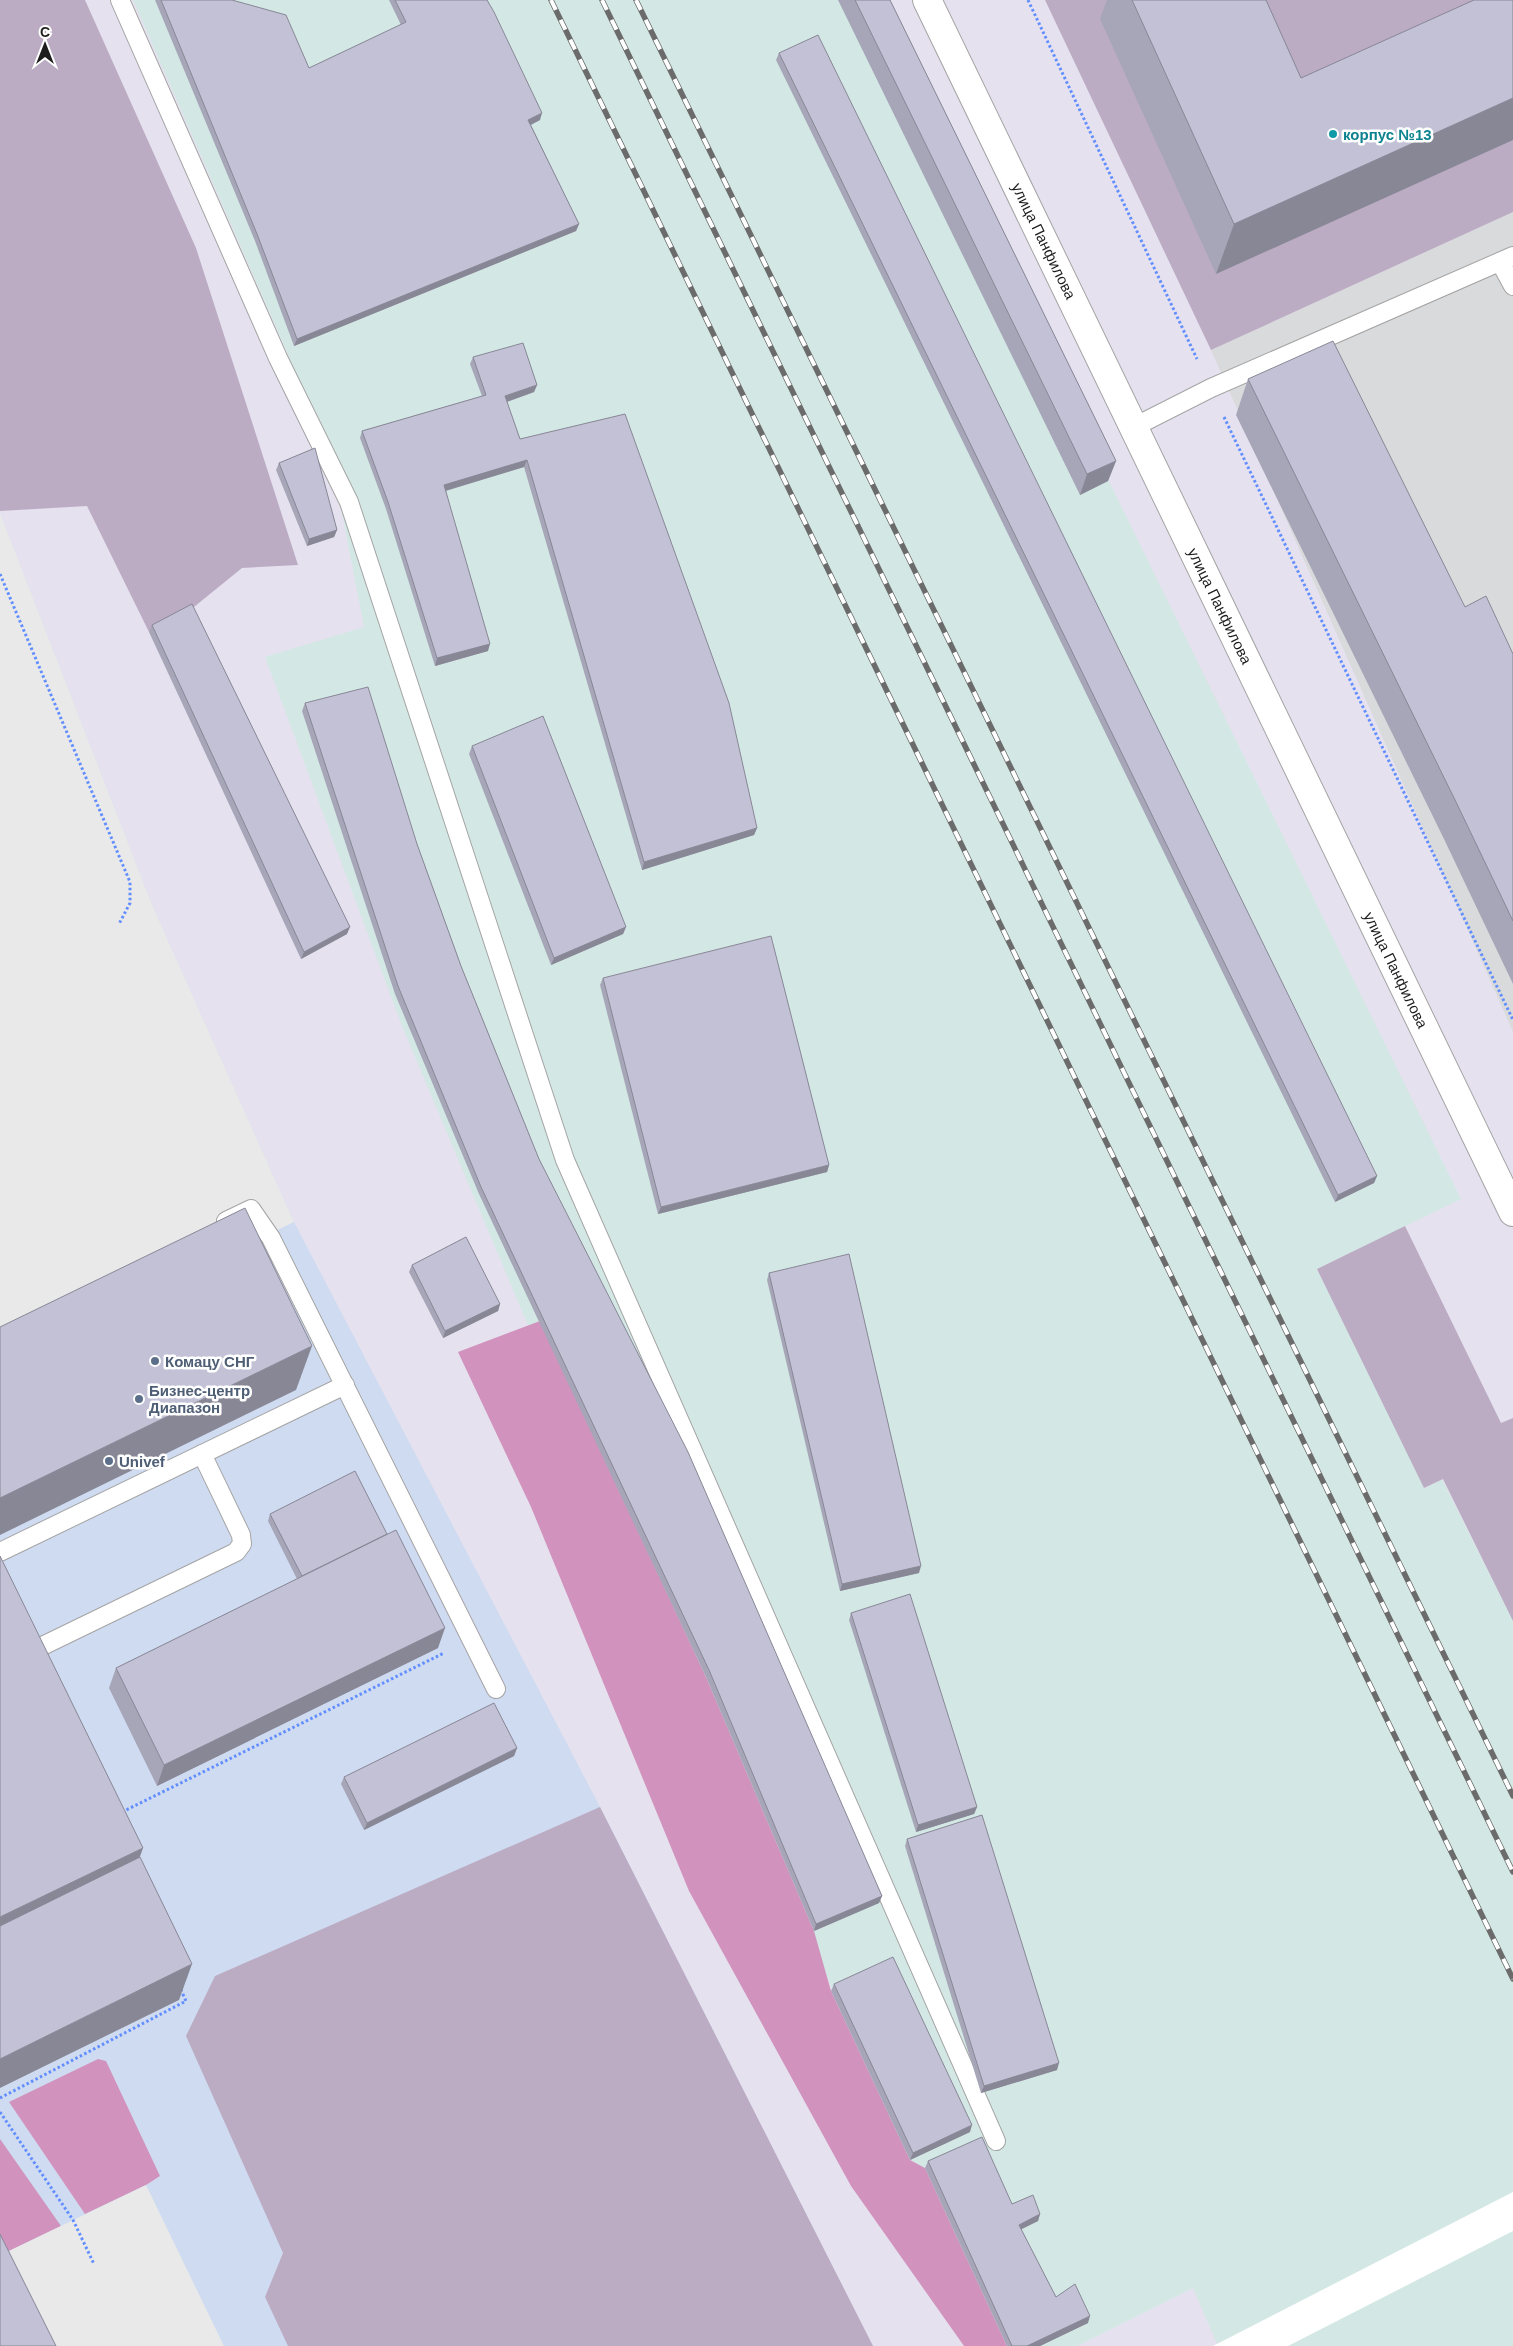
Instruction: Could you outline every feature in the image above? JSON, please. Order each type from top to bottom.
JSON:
[{"type":"street","name":"улица Панфилова","points":[[927,0],[1513,1212]]},
{"type":"lane","points":[[120,0],[278,358],[349,502],[564,1160],[996,2141]]},
{"type":"lane","points":[[1134,427],[1210,388],[1507,259],[1513,286]]},
{"type":"lane","points":[[208,1229],[251,1209],[271,1238],[496,1689]]},
{"type":"lane","points":[[0,1552],[345,1385]]},
{"type":"lane","points":[[32,1651],[236,1552],[242,1544],[241,1535],[202,1454]]},
{"type":"lane","points":[[24,1635],[41,1668]]},
{"type":"path","points":[[1028,0],[1210,388],[1513,1020]]},
{"type":"path","points":[[0,574],[130,882],[130,903],[120,924]]},
{"type":"path","points":[[119,1813],[472,1640]]},
{"type":"path","points":[[0,2098],[186,2001],[178,1983]]},
{"type":"path","points":[[0,2112],[73,2220],[94,2264]]},
{"type":"shaded area","points":[[0,0],[85,0],[196,248],[298,565],[242,568],[189,611],[149,632],[87,506],[0,511]]},
{"type":"shaded area","points":[[133,0],[873,0],[1461,1199],[1317,1269],[1425,1488],[1442,1479],[1513,1621],[1513,2346],[1218,2346],[1193,2288],[1077,2346],[991,2346],[811,1941],[524,1316],[402,1026],[265,657],[364,627],[330,451]]},
{"type":"shaded area","points":[[1045,0],[1513,0],[1513,212],[1211,350]]},
{"type":"shaded area","points":[[1513,212],[1513,1032],[1211,350]]},
{"type":"shaded area","points":[[0,513],[153,907],[294,1222],[600,1807],[873,2346],[0,2346]]},
{"type":"shaded area","points":[[0,513],[153,907],[294,1222],[0,1364]]},
{"type":"shaded area","points":[[1405,1226],[1501,1423],[1513,1418],[1513,1621],[1443,1479],[1424,1488],[1317,1269]]},
{"type":"shaded area","points":[[540,1321],[706,1677],[814,1931],[831,1991],[910,2160],[925,2168],[1007,2346],[964,2346],[851,2186],[689,1891],[531,1507],[458,1352]]},
{"type":"shaded area","points":[[600,1807],[873,2346],[288,2346],[265,2297],[283,2253],[186,2036],[215,1976]]},
{"type":"shaded area","points":[[98,2059],[106,2061],[160,2176],[146,2185],[85,2214],[9,2102]]},
{"type":"shaded area","points":[[0,2139],[61,2226],[9,2251],[0,2245]]},
{"type":"shaded area","points":[[146,2185],[224,2346],[55,2346],[9,2251]]},
{"type":"pier","points":[[1513,2192],[1513,2231],[1288,2346],[1213,2346]]},
{"type":"building","points":[[161,0],[232,0],[286,15],[309,68],[406,22],[395,0],[487,0],[542,113],[528,120],[579,224],[297,339],[257,234]]},
{"type":"building","points":[[855,0],[890,0],[1116,461],[1087,474]]},
{"type":"building","name":"корпус №13","points":[[1132,0],[1266,0],[1301,78],[1474,0],[1513,0],[1513,98],[1234,224]]},
{"type":"building","points":[[818,35],[1377,1176],[1338,1195],[779,53]]},
{"type":"building","points":[[1333,341],[1465,607],[1486,596],[1513,654],[1513,921],[1248,379]]},
{"type":"building","points":[[523,343],[537,385],[505,396],[520,439],[625,414],[729,703],[757,828],[644,862],[527,460],[444,485],[490,644],[437,658],[388,502],[362,431],[486,395],[473,357]]},
{"type":"building","points":[[315,448],[337,530],[309,539],[279,463]]},
{"type":"building","points":[[192,604],[350,927],[304,952],[152,625]]},
{"type":"building","points":[[368,687],[417,844],[461,966],[539,1159],[688,1452],[882,1896],[816,1924],[709,1670],[481,1187],[398,986],[305,703]]},
{"type":"building","points":[[543,716],[626,927],[554,958],[472,746]]},
{"type":"building","points":[[771,936],[829,1165],[661,1207],[603,978]]},
{"type":"building","name":"Бизнес-центр Диапазон","points":[[245,1208],[312,1346],[0,1498],[0,1327]]},
{"type":"building","points":[[466,1237],[500,1304],[445,1331],[412,1265]]},
{"type":"building","points":[[849,1254],[921,1566],[842,1584],[769,1273]]},
{"type":"building","points":[[355,1471],[387,1534],[302,1576],[270,1514]]},
{"type":"building","points":[[396,1530],[445,1628],[164,1765],[116,1668]]},
{"type":"building","points":[[0,1556],[143,1848],[0,1917]]},
{"type":"building","points":[[910,1594],[977,1807],[918,1825],[851,1613]]},
{"type":"building","points":[[494,1703],[517,1748],[367,1823],[344,1777]]},
{"type":"building","points":[[982,1815],[1059,2063],[984,2086],[907,1839]]},
{"type":"building","points":[[140,1857],[192,1964],[0,2059],[0,1926]]},
{"type":"building","points":[[893,1957],[972,2125],[913,2153],[834,1984]]},
{"type":"building","points":[[982,2137],[1012,2204],[1033,2195],[1040,2214],[1019,2225],[1056,2297],[1075,2284],[1090,2316],[1027,2346],[1012,2346],[928,2161]]},
{"type":"building","points":[[0,2234],[56,2346],[0,2346]]},
{"type":"railway","points":[[551,0],[1513,1979]]},
{"type":"railway","points":[[602,0],[1513,1872]]},
{"type":"railway","points":[[636,0],[1513,1796]]},
{"type":"place","name":"корпус №13","points":[[1333,134]]},
{"type":"place","name":"Комацу СНГ","points":[[155,1361]]},
{"type":"place","name":"Бизнес-центр Диапазон","points":[[139,1399]]},
{"type":"place","name":"Univef","points":[[109,1461]]}]
